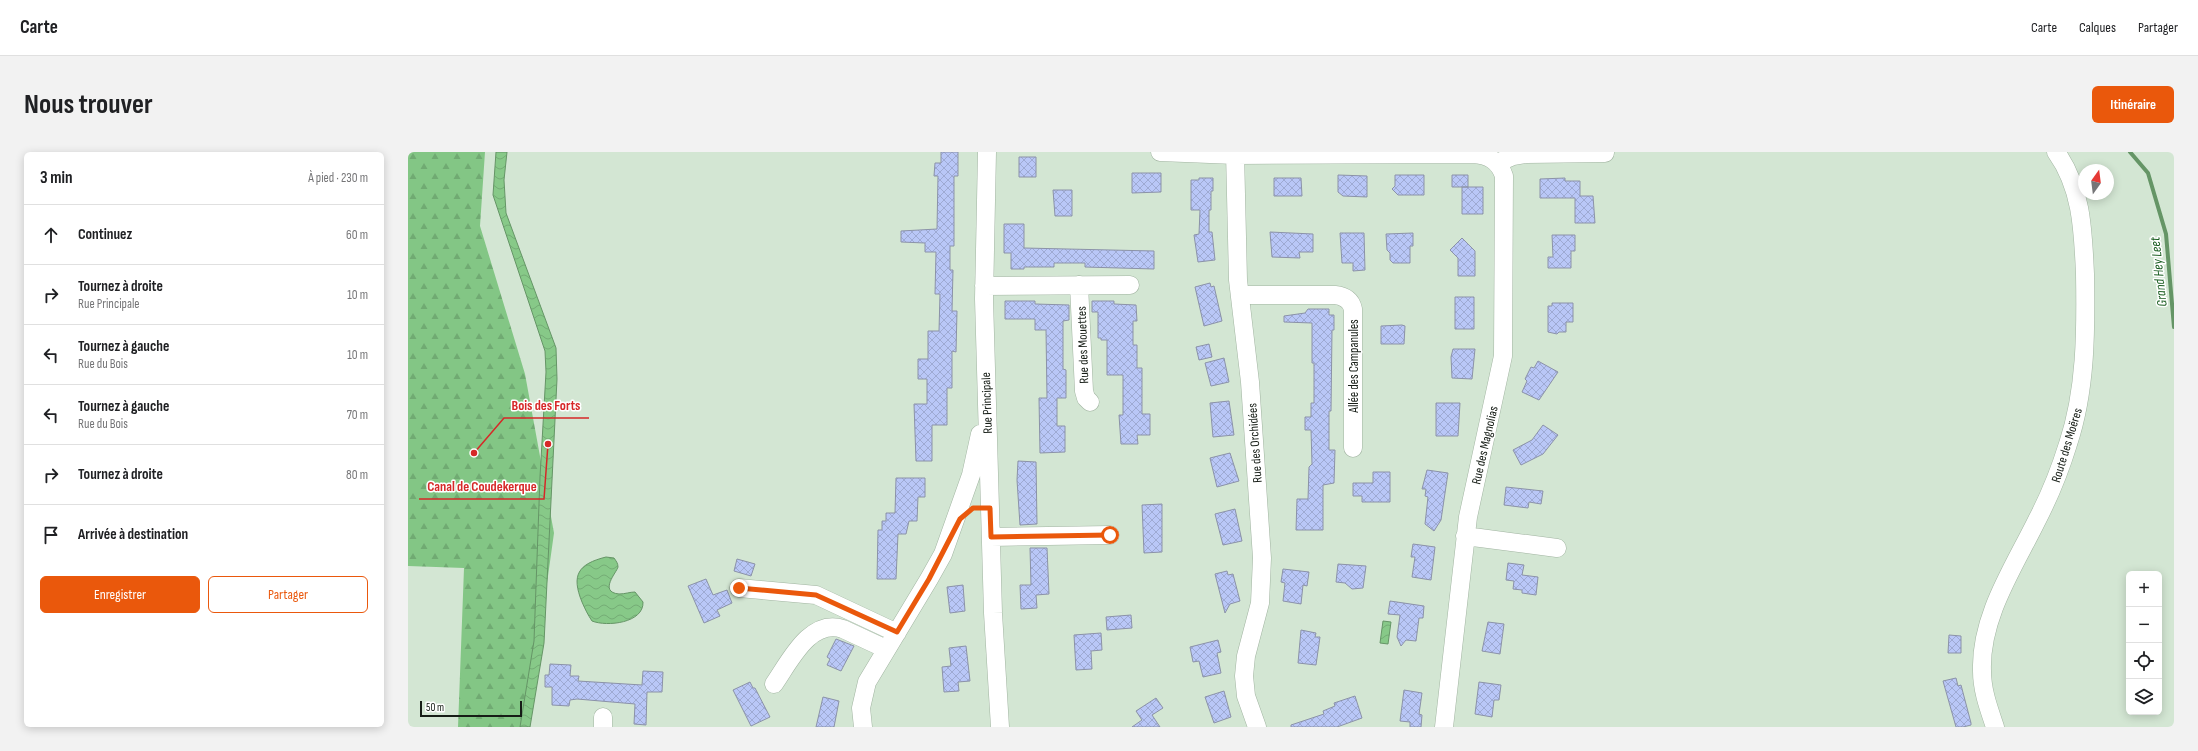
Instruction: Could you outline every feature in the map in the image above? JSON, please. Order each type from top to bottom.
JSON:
[{"type":"street","name":"Rue Principale","points":[[987,152],[984,286],[986,399],[995,654],[1000,727]]},
{"type":"street","points":[[1160,152],[1235,154],[1473,154],[1484,155],[1497,163],[1513,156],[1526,153],[1605,153]]},
{"type":"street","name":"Route des Moëres","points":[[1995,727],[1982,678],[1982,656],[1987,629],[2002,592],[2057,476],[2075,424],[2082,379],[2085,281],[2082,222],[2073,185],[2056,152]]},
{"type":"street","name":"Rue des Orchidées","points":[[1235,154],[1240,295],[1250,382],[1262,558],[1260,602],[1246,656],[1244,676],[1246,696],[1257,727]]},
{"type":"street","name":"Rue des Magnolias","points":[[1444,727],[1466,536],[1473,489],[1503,356],[1504,176],[1497,163]]},
{"type":"street","points":[[984,286],[1130,286]]},
{"type":"street","name":"Rue des Mouettes","points":[[1079,286],[1084,391],[1086,398],[1090,402]]},
{"type":"street","name":"Allée des Campanules","points":[[1240,295],[1335,295],[1344,296],[1350,302],[1353,309],[1352,448]]},
{"type":"street","points":[[863,727],[861,708],[864,689],[886,649],[929,579],[951,534],[977,449],[986,399]]},
{"type":"street","points":[[962,502],[973,493],[989,500]]},
{"type":"street","points":[[951,534],[967,512],[989,500]]},
{"type":"street","points":[[991,537],[1110,535]]},
{"type":"street","points":[[1466,536],[1557,548]]},
{"type":"street","points":[[739,588],[816,595],[897,632]]},
{"type":"street","points":[[774,684],[806,640],[831,626],[843,629],[886,649]]},
{"type":"street","name":"Rue Principale","points":[[995,654],[1009,727]]},
{"type":"green space","points":[[408,152],[485,152],[480,226],[525,374],[554,533],[527,727],[458,727],[464,568],[408,566]]},
{"type":"water","points":[[496,152],[507,152],[504,180],[506,213],[556,348],[557,379],[544,643],[530,727],[520,727],[534,641],[540,477],[546,372],[545,351],[493,195]]},
{"type":"water","points":[[606,557],[614,558],[618,566],[610,582],[610,590],[619,594],[635,592],[643,602],[642,609],[638,615],[624,622],[606,624],[592,621],[584,607],[579,593],[577,578],[579,572],[589,563]]},
{"type":"water","points":[[1383,621],[1391,622],[1388,644],[1380,643]]},
{"type":"building","points":[[941,152],[958,152],[958,176],[954,176],[954,246],[950,246],[950,270],[953,270],[952,311],[957,311],[956,352],[952,351],[952,388],[947,388],[947,425],[932,425],[932,461],[916,461],[914,404],[927,404],[927,379],[918,379],[918,359],[928,359],[928,331],[939,331],[940,294],[935,294],[936,252],[925,252],[925,243],[901,242],[901,231],[937,229],[938,176],[934,176],[935,163],[941,163]]},
{"type":"building","points":[[1019,157],[1036,157],[1036,177],[1019,177]]},
{"type":"building","points":[[1132,173],[1161,173],[1161,192],[1132,193]]},
{"type":"building","points":[[1338,175],[1367,176],[1367,197],[1343,196],[1338,192]]},
{"type":"building","points":[[1395,175],[1424,175],[1424,195],[1398,195],[1392,189],[1395,186]]},
{"type":"building","points":[[1452,175],[1468,175],[1468,187],[1452,187]]},
{"type":"building","points":[[1199,178],[1213,178],[1211,210],[1209,210],[1209,232],[1212,232],[1215,260],[1198,262],[1194,235],[1199,234],[1200,210],[1191,210],[1191,180],[1199,180]]},
{"type":"building","points":[[1274,178],[1301,178],[1302,196],[1274,196]]},
{"type":"building","points":[[1565,178],[1565,181],[1580,181],[1580,196],[1593,196],[1595,223],[1575,223],[1575,198],[1540,198],[1540,179]]},
{"type":"building","points":[[1462,187],[1483,187],[1483,214],[1462,214]]},
{"type":"building","points":[[1053,190],[1072,190],[1072,216],[1055,216]]},
{"type":"building","points":[[1004,224],[1024,224],[1024,248],[1154,251],[1154,269],[1085,267],[1085,263],[1054,263],[1054,267],[1024,267],[1024,269],[1011,269],[1011,253],[1004,253]]},
{"type":"building","points":[[1270,232],[1313,234],[1313,252],[1299,252],[1300,258],[1272,257]]},
{"type":"building","points":[[1340,233],[1364,233],[1365,270],[1353,271],[1353,263],[1342,263]]},
{"type":"building","points":[[1413,233],[1413,246],[1410,246],[1410,263],[1393,263],[1390,260],[1390,253],[1387,250],[1386,234]]},
{"type":"building","points":[[1552,235],[1575,235],[1575,251],[1571,251],[1571,268],[1548,268],[1548,257],[1553,257]]},
{"type":"building","points":[[1462,238],[1475,251],[1475,276],[1458,276],[1458,258],[1450,250]]},
{"type":"building","points":[[1210,283],[1211,287],[1214,286],[1222,321],[1204,326],[1195,287]]},
{"type":"building","points":[[1455,297],[1474,297],[1474,329],[1455,329]]},
{"type":"building","points":[[1005,301],[1035,301],[1035,304],[1069,305],[1069,320],[1063,321],[1063,369],[1066,370],[1066,398],[1057,398],[1057,426],[1065,426],[1065,452],[1040,453],[1039,398],[1047,398],[1046,330],[1035,330],[1035,319],[1005,319]]},
{"type":"building","points":[[1092,301],[1114,301],[1114,304],[1136,305],[1137,321],[1133,321],[1133,345],[1137,345],[1137,368],[1142,368],[1142,414],[1150,414],[1150,435],[1137,435],[1138,444],[1121,444],[1119,415],[1123,415],[1123,375],[1107,375],[1107,340],[1101,340],[1101,338],[1098,338],[1098,312],[1092,312]]},
{"type":"building","points":[[1552,303],[1573,303],[1573,322],[1566,322],[1566,332],[1559,332],[1557,334],[1548,332],[1548,306],[1552,306]]},
{"type":"building","points":[[1308,309],[1329,309],[1329,315],[1334,315],[1334,330],[1332,330],[1331,411],[1329,411],[1329,450],[1335,450],[1334,483],[1323,485],[1323,530],[1296,530],[1297,499],[1308,499],[1309,467],[1312,464],[1311,430],[1305,430],[1305,417],[1311,417],[1311,403],[1314,403],[1312,323],[1284,322],[1284,316],[1305,313]]},
{"type":"building","points":[[1381,326],[1405,326],[1404,344],[1381,344]]},
{"type":"building","points":[[1209,344],[1212,357],[1199,360],[1196,347]]},
{"type":"building","points":[[1453,349],[1475,349],[1472,379],[1452,378],[1451,357]]},
{"type":"building","points":[[1224,358],[1229,382],[1211,386],[1205,363]]},
{"type":"building","points":[[1538,361],[1558,372],[1539,400],[1522,392],[1527,381],[1525,379],[1531,367],[1534,368]]},
{"type":"building","points":[[1229,401],[1234,435],[1213,437],[1210,403]]},
{"type":"building","points":[[1436,403],[1460,403],[1458,436],[1436,436]]},
{"type":"building","points":[[1543,425],[1558,435],[1543,454],[1521,465],[1513,450],[1532,440]]},
{"type":"building","points":[[1230,453],[1239,481],[1217,487],[1210,458]]},
{"type":"building","points":[[1018,461],[1036,462],[1037,524],[1020,525],[1017,480]]},
{"type":"building","points":[[1427,470],[1448,473],[1441,520],[1434,531],[1425,524],[1428,497],[1425,496],[1426,489],[1422,489]]},
{"type":"building","points":[[1373,472],[1390,472],[1390,502],[1362,502],[1362,496],[1353,496],[1353,483],[1373,483]]},
{"type":"building","points":[[896,478],[925,478],[925,497],[918,497],[917,521],[909,521],[906,534],[898,534],[896,579],[877,579],[878,530],[882,530],[882,521],[886,521],[886,513],[895,513]]},
{"type":"building","points":[[1506,487],[1543,491],[1541,504],[1529,502],[1528,508],[1504,505]]},
{"type":"building","points":[[1162,504],[1162,552],[1144,553],[1142,505]]},
{"type":"building","points":[[1235,509],[1242,541],[1223,545],[1215,514]]},
{"type":"building","points":[[1413,544],[1435,547],[1431,580],[1412,577],[1415,557],[1411,557]]},
{"type":"building","points":[[1030,548],[1047,548],[1049,594],[1036,595],[1037,608],[1021,609],[1020,585],[1031,585]]},
{"type":"building","points":[[737,559],[755,564],[751,576],[734,571]]},
{"type":"building","points":[[1508,563],[1524,565],[1522,575],[1538,577],[1536,595],[1522,593],[1522,590],[1513,589],[1514,581],[1506,580]]},
{"type":"building","points":[[1338,564],[1366,566],[1363,588],[1352,589],[1345,583],[1336,582]]},
{"type":"building","points":[[1283,569],[1309,572],[1307,586],[1303,585],[1301,604],[1283,601],[1285,583],[1281,582]]},
{"type":"building","points":[[1227,571],[1228,575],[1233,574],[1240,601],[1230,604],[1225,613],[1215,574]]},
{"type":"building","points":[[706,579],[713,595],[727,590],[732,603],[717,610],[720,616],[704,623],[688,586]]},
{"type":"building","points":[[963,585],[965,611],[950,613],[947,587]]},
{"type":"building","points":[[1390,601],[1424,606],[1423,618],[1419,618],[1416,641],[1406,640],[1401,646],[1397,637],[1400,615],[1388,614]]},
{"type":"building","points":[[1131,615],[1132,628],[1107,630],[1106,617]]},
{"type":"building","points":[[1488,622],[1504,624],[1500,654],[1482,651]]},
{"type":"building","points":[[1301,630],[1316,633],[1315,637],[1320,637],[1316,665],[1298,663]]},
{"type":"building","points":[[1101,633],[1102,650],[1091,651],[1092,669],[1076,670],[1074,635]]},
{"type":"building","points":[[1949,635],[1961,636],[1961,653],[1948,653]]},
{"type":"building","points":[[836,639],[854,646],[841,671],[827,665],[830,659],[827,657]]},
{"type":"building","points":[[1218,640],[1221,652],[1217,653],[1221,673],[1203,677],[1199,661],[1193,662],[1190,647]]},
{"type":"building","points":[[966,646],[970,681],[958,682],[959,691],[944,692],[942,667],[951,666],[949,648]]},
{"type":"building","points":[[550,664],[571,665],[570,676],[579,676],[578,681],[642,685],[643,671],[663,672],[662,692],[647,692],[646,725],[634,724],[635,704],[577,699],[570,700],[569,706],[552,705],[552,687],[545,687],[545,675],[549,675]]},
{"type":"building","points":[[1956,678],[1958,686],[1961,685],[1971,723],[1971,725],[1963,727],[1956,727],[1943,681]]},
{"type":"building","points":[[750,682],[753,688],[755,688],[770,717],[751,726],[733,690]]},
{"type":"building","points":[[1479,682],[1501,685],[1499,700],[1494,700],[1492,717],[1475,714]]},
{"type":"building","points":[[1404,690],[1422,693],[1419,714],[1422,715],[1421,727],[1410,727],[1410,722],[1400,721]]},
{"type":"building","points":[[1224,691],[1231,717],[1214,723],[1205,697]]},
{"type":"building","points":[[1355,696],[1362,718],[1337,727],[1291,727],[1291,725],[1324,714],[1323,711],[1335,706],[1334,703]]},
{"type":"building","points":[[823,697],[839,701],[834,727],[816,727]]},
{"type":"building","points":[[1156,698],[1163,708],[1152,715],[1160,727],[1132,727],[1142,720],[1136,711]]},
{"type":"waterway","name":"Grand Hey Leet","points":[[2130,152],[2148,173],[2166,234],[2174,327]]},
{"type":"place","name":"Canal de Coudekerque","points":[[548,444]]},
{"type":"place","name":"Bois des Forts","points":[[474,453]]},
{"type":"route","points":[[739,588],[800,592],[816,595],[897,632],[929,579],[951,534],[962,516],[973,508],[990,508],[991,537],[1110,535]]}]
